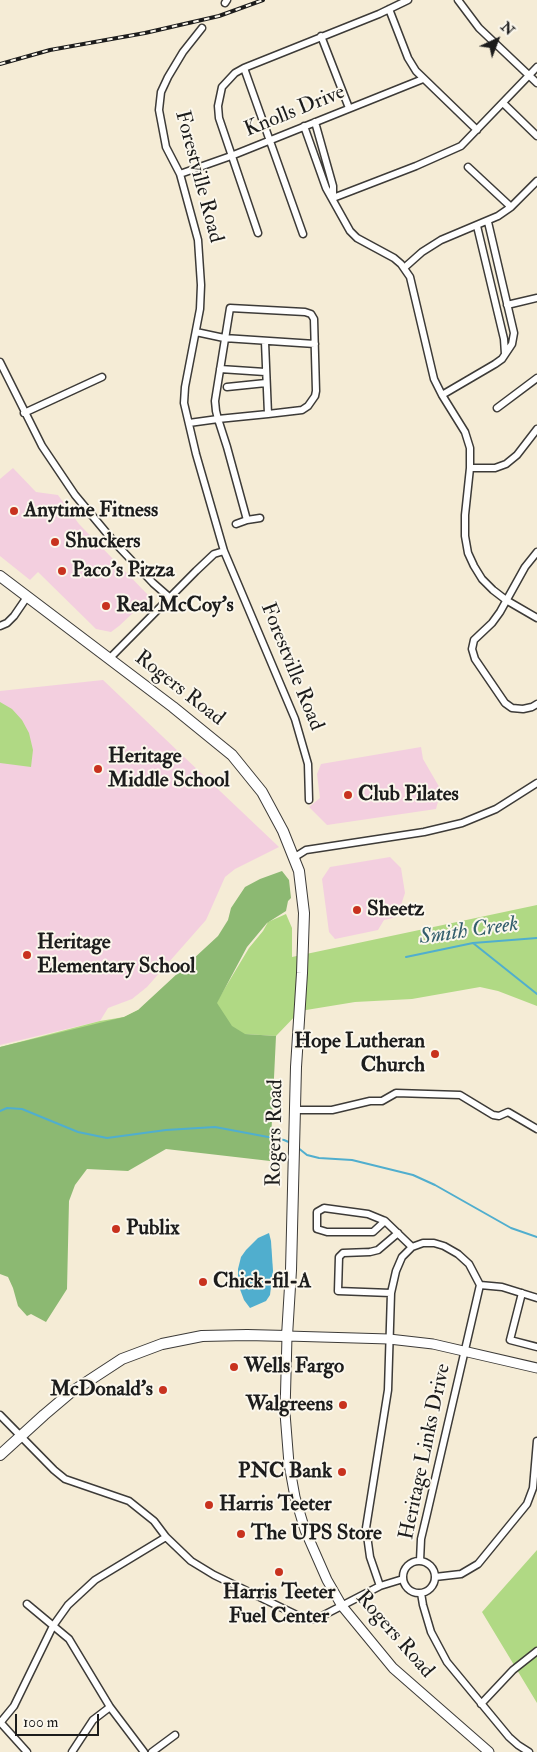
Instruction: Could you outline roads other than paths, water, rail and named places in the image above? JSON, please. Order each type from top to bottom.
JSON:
[{"type":"main road","name":"Rogers Road","points":[[0,576],[173,707],[232,755],[269,804],[295,857],[299,870],[304,913],[295,1110],[285,1413],[289,1464],[296,1497],[312,1546],[327,1580],[342,1606],[394,1668],[489,1752]]},
{"type":"main road","points":[[0,1455],[70,1393],[122,1359],[162,1344],[202,1336],[389,1338],[433,1344],[537,1368]]},
{"type":"street","points":[[258,233],[219,118],[218,106],[222,87],[235,73],[244,68],[408,0]]},
{"type":"street","points":[[458,0],[478,28],[537,83]]},
{"type":"street","points":[[388,9],[408,58],[423,79],[477,130]]},
{"type":"street","name":"Forestville Road","points":[[202,28],[183,52],[168,77],[161,92],[159,110],[166,147],[180,174],[198,240],[201,285],[196,332],[185,387],[184,403],[196,454],[224,551],[295,719],[308,764],[308,800]]},
{"type":"street","points":[[321,36],[349,108]]},
{"type":"street","points":[[333,198],[461,146],[537,67]]},
{"type":"street","points":[[244,68],[303,234]]},
{"type":"street","name":"Knolls Drive","points":[[180,174],[231,156],[423,79]]},
{"type":"street","points":[[502,103],[537,136]]},
{"type":"street","points":[[315,122],[333,186],[333,198]]},
{"type":"street","points":[[304,126],[326,188],[350,231],[357,238],[394,258],[410,277],[434,379],[465,432],[470,448],[465,515],[465,536],[468,553],[487,585],[506,600],[537,618]]},
{"type":"street","points":[[468,167],[511,207]]},
{"type":"street","points":[[404,268],[422,252],[441,240],[488,222],[511,207],[537,181]]},
{"type":"street","points":[[442,395],[495,364],[512,344],[514,333],[488,222]]},
{"type":"street","points":[[477,226],[504,339],[505,354]]},
{"type":"street","points":[[507,305],[537,298]]},
{"type":"street","points":[[189,423],[218,419],[302,410],[308,406],[315,396],[315,344],[312,314],[230,308],[215,401],[218,419],[247,520]]},
{"type":"street","points":[[196,332],[224,338],[315,344]]},
{"type":"street","points":[[265,342],[268,414]]},
{"type":"street","points":[[0,362],[42,446],[75,495],[115,543],[169,597]]},
{"type":"street","points":[[220,369],[265,372]]},
{"type":"street","points":[[24,413],[102,377]]},
{"type":"street","points":[[498,408],[537,378]]},
{"type":"street","points":[[227,387],[266,383]]},
{"type":"street","points":[[470,468],[495,468],[506,464],[517,455],[537,429]]},
{"type":"street","points":[[236,524],[260,518]]},
{"type":"street","points":[[110,659],[169,597],[214,554],[224,551]]},
{"type":"street","points":[[537,552],[525,567],[492,623],[474,640],[472,649],[475,660],[505,703],[512,708],[523,709],[537,704]]},
{"type":"street","points":[[0,626],[7,623],[14,616],[28,597]]},
{"type":"street","points":[[295,857],[306,850],[424,832],[462,823],[496,809],[537,783]]},
{"type":"street","points":[[295,1110],[332,1110],[370,1101],[382,1101],[396,1093],[460,1095],[493,1115],[499,1116],[508,1112],[537,1129]]},
{"type":"street","points":[[385,1221],[373,1232],[327,1232],[317,1229],[318,1212],[324,1208],[368,1214],[385,1221],[412,1247]]},
{"type":"street","points":[[391,1293],[338,1291],[339,1257],[343,1253],[378,1250],[398,1233]]},
{"type":"street","points":[[380,1586],[370,1557],[366,1528],[388,1390],[391,1293],[396,1271],[402,1257],[412,1247],[423,1243],[434,1243],[444,1246],[458,1254],[468,1264],[480,1285],[464,1351]]},
{"type":"street","points":[[480,1285],[502,1287],[537,1298]]},
{"type":"street","points":[[522,1293],[510,1340],[537,1347]]},
{"type":"street","name":"Heritage Links Drive","points":[[420,1561],[421,1539],[464,1351]]},
{"type":"street","points":[[0,1415],[54,1470],[66,1478],[129,1500],[154,1521],[184,1556],[214,1575],[306,1618],[315,1619],[380,1586],[403,1580],[407,1588],[416,1593],[421,1593],[431,1588],[435,1577],[461,1574],[478,1564],[527,1504],[533,1488],[537,1441]]},
{"type":"street","points":[[28,1752],[0,1723],[14,1706],[53,1626],[68,1605],[91,1584],[166,1537]]},
{"type":"street","name":"Heritage Links Drive","points":[[403,1580],[407,1566],[415,1561],[429,1564],[435,1577]]},
{"type":"street","points":[[421,1593],[431,1632],[447,1662],[509,1737],[529,1752]]},
{"type":"street","points":[[27,1604],[70,1639],[110,1708],[144,1752]]},
{"type":"street","points":[[481,1704],[513,1670],[537,1651]]},
{"type":"street","points":[[72,1752],[93,1720],[110,1708]]},
{"type":"street","points":[[152,1752],[174,1735]]},
{"type":"water","points":[[269,1233],[273,1271],[270,1295],[266,1301],[250,1308],[244,1300],[238,1284],[238,1269],[241,1257],[258,1238]]},
{"type":"waterway","name":"Smith Creek","points":[[406,957],[473,943],[537,938]]},
{"type":"waterway","points":[[473,943],[537,994]]},
{"type":"waterway","points":[[0,1111],[7,1108],[22,1109],[78,1132],[107,1138],[166,1130],[215,1127],[291,1143]]},
{"type":"waterway","points":[[297,1147],[307,1155],[319,1158],[352,1160],[413,1175],[435,1185],[511,1228],[537,1237]]},
{"type":"railway","points":[[0,64],[50,50],[145,33],[219,16],[263,0]]},
{"type":"place","name":"Anytime Fitness","points":[[14,511]]},
{"type":"place","name":"Shuckers","points":[[55,542]]},
{"type":"place","name":"Paco's Pizza","points":[[62,571]]},
{"type":"place","name":"Real McCoy's","points":[[106,606]]},
{"type":"place","name":"Heritage Middle School","points":[[98,769]]},
{"type":"place","name":"Club Pilates","points":[[348,795]]},
{"type":"place","name":"Sheetz","points":[[357,910]]},
{"type":"place","name":"Heritage Elementary School","points":[[27,955]]},
{"type":"place","name":"Hope Lutheran Church","points":[[435,1054]]},
{"type":"place","name":"Publix","points":[[116,1229]]},
{"type":"place","name":"Chick-fil-A","points":[[203,1282]]},
{"type":"place","name":"Wells Fargo","points":[[234,1367]]},
{"type":"place","name":"McDonald's","points":[[163,1390]]},
{"type":"place","name":"Walgreens","points":[[343,1405]]},
{"type":"place","name":"PNC Bank","points":[[342,1472]]},
{"type":"place","name":"Harris Teeter","points":[[209,1505]]},
{"type":"place","name":"The UPS Store","points":[[241,1534]]},
{"type":"place","name":"Harris Teeter Fuel Center","points":[[279,1572]]}]
